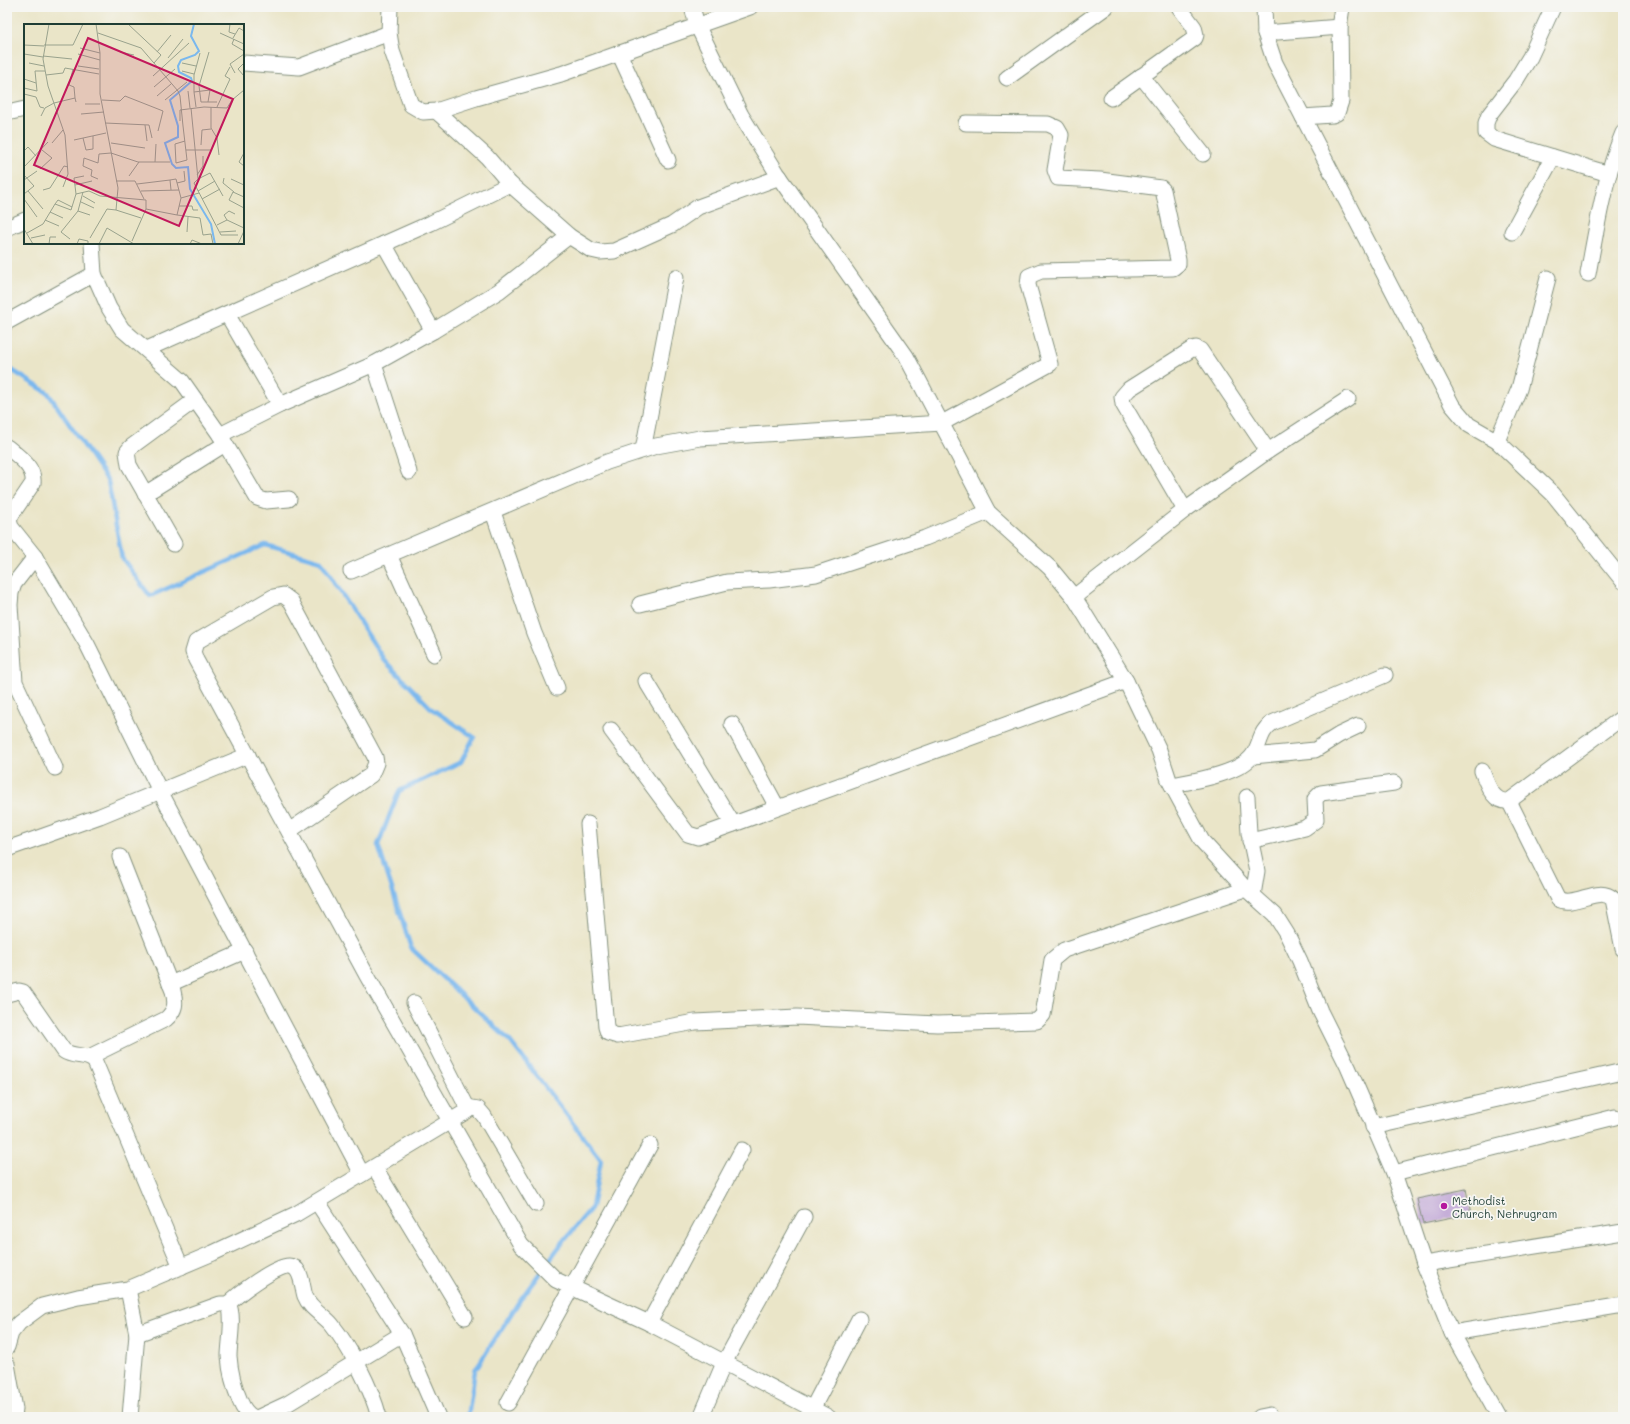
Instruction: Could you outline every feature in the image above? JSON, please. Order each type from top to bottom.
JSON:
[{"type":"street","points":[[390,7],[388,33],[392,51],[411,105],[423,112],[436,111],[561,74],[750,7]]},
{"type":"street","points":[[692,7],[697,25],[741,115],[780,177],[906,356],[988,512],[1050,568],[1074,597],[1126,681],[1159,750],[1172,785],[1202,841],[1249,892],[1275,915],[1287,934],[1300,961],[1320,1011],[1348,1067],[1394,1173],[1424,1264],[1452,1333],[1499,1417]]},
{"type":"street","points":[[1007,78],[1106,7]]},
{"type":"street","points":[[1111,98],[1195,38],[1196,35],[1194,27],[1179,7]]},
{"type":"street","points":[[1264,7],[1266,33],[1275,63],[1452,405],[1469,425],[1497,442],[1553,494],[1623,580]]},
{"type":"street","points":[[1303,117],[1332,115],[1339,108],[1340,12],[1342,7]]},
{"type":"street","points":[[1553,7],[1530,57],[1516,80],[1494,108],[1485,128],[1489,136],[1494,139],[1609,174]]},
{"type":"street","points":[[1266,33],[1340,27]]},
{"type":"street","points":[[244,63],[299,67],[388,33]]},
{"type":"street","points":[[619,53],[668,160]]},
{"type":"street","points":[[1141,76],[1203,154]]},
{"type":"street","points":[[7,113],[24,109]]},
{"type":"street","points":[[436,111],[487,157],[510,184],[569,236],[591,250],[600,252],[614,251],[672,225],[698,207],[780,177]]},
{"type":"street","points":[[351,571],[493,512],[607,462],[643,450],[700,438],[942,423],[1050,364],[1028,286],[1028,276],[1031,273],[1041,270],[1172,268],[1178,264],[1163,190],[1161,188],[1100,180],[1058,178],[1055,170],[1061,135],[1057,128],[1048,124],[966,123]]},
{"type":"street","points":[[1588,274],[1609,174],[1614,155],[1623,133]]},
{"type":"street","points":[[1512,232],[1552,157]]},
{"type":"street","points":[[146,349],[384,244],[510,184]]},
{"type":"street","points":[[7,228],[24,220]]},
{"type":"street","points":[[145,494],[223,440],[280,406],[374,364],[433,331],[499,291],[569,236]]},
{"type":"street","points":[[92,244],[94,274],[116,320],[122,329],[182,381],[223,440],[257,498],[266,501],[289,499]]},
{"type":"street","points":[[384,244],[433,331]]},
{"type":"street","points":[[7,322],[94,274]]},
{"type":"street","points":[[643,450],[676,277]]},
{"type":"street","points":[[1497,442],[1519,389],[1548,278]]},
{"type":"street","points":[[227,314],[280,406]]},
{"type":"street","points":[[1185,510],[1123,404],[1122,397],[1129,389],[1192,349],[1196,348],[1200,350],[1268,451]]},
{"type":"street","points":[[374,364],[409,472]]},
{"type":"street","points":[[1074,597],[1185,510],[1268,451],[1348,399]]},
{"type":"street","points":[[174,544],[129,465],[127,452],[131,447],[195,400]]},
{"type":"street","points":[[7,447],[31,470],[34,476],[33,483],[8,522],[35,557],[87,644],[160,791],[245,951],[368,1171],[465,1317]]},
{"type":"street","points":[[493,512],[534,633],[557,688]]},
{"type":"street","points":[[640,604],[727,582],[769,580],[816,574],[925,538],[988,512]]},
{"type":"street","points":[[389,555],[434,654]]},
{"type":"street","points":[[35,557],[14,584],[11,593],[13,671],[18,692],[54,768]]},
{"type":"street","points":[[289,831],[372,775],[376,763],[294,608],[287,597],[283,595],[272,597],[202,637],[196,642],[193,652],[196,660],[366,974],[521,1245],[556,1280],[570,1288],[649,1323],[724,1363],[810,1413],[828,1417]]},
{"type":"street","points":[[1253,756],[1262,732],[1272,724],[1384,675]]},
{"type":"street","points":[[646,680],[733,824]]},
{"type":"street","points":[[611,730],[688,834],[703,836],[777,807],[1126,681]]},
{"type":"street","points":[[1482,771],[1493,795],[1503,802],[1509,801],[1623,717]]},
{"type":"street","points":[[732,724],[777,807]]},
{"type":"street","points":[[1172,785],[1221,774],[1253,756],[1315,750],[1339,735],[1358,726]]},
{"type":"street","points":[[7,849],[100,816],[248,755]]},
{"type":"street","points":[[1250,841],[1305,828],[1313,824],[1316,820],[1315,798],[1321,793],[1394,783]]},
{"type":"street","points":[[1246,797],[1250,841],[1257,871],[1249,892]]},
{"type":"street","points":[[1509,801],[1558,899],[1567,901],[1601,894],[1610,896],[1613,899],[1623,949]]},
{"type":"street","points":[[588,824],[606,1027],[608,1033],[618,1036],[695,1022],[796,1017],[937,1024],[1036,1021],[1043,1015],[1052,960],[1064,950],[1249,892]]},
{"type":"street","points":[[7,994],[19,990],[23,992],[64,1051],[72,1055],[89,1057],[169,1016],[176,1004],[170,984],[120,857]]},
{"type":"street","points":[[170,984],[245,951]]},
{"type":"street","points":[[7,1347],[11,1333],[19,1324],[42,1306],[78,1297],[128,1289],[268,1228],[317,1202],[467,1112],[467,1107],[414,1003]]},
{"type":"street","points":[[89,1057],[97,1066],[180,1267]]},
{"type":"street","points":[[1373,1127],[1623,1070]]},
{"type":"street","points":[[467,1107],[478,1110],[484,1116],[536,1204]]},
{"type":"street","points":[[1394,1173],[1615,1117]]},
{"type":"street","points":[[508,1403],[650,1145]]},
{"type":"street","points":[[649,1323],[742,1150]]},
{"type":"street","points":[[317,1202],[402,1334],[438,1417]]},
{"type":"street","points":[[701,1417],[724,1363],[804,1217]]},
{"type":"street","points":[[1424,1264],[1623,1232]]},
{"type":"street","points":[[137,1334],[220,1304],[228,1304],[253,1283],[283,1267],[291,1266],[299,1274],[309,1302],[331,1323],[355,1362],[379,1417]]},
{"type":"street","points":[[128,1289],[137,1334],[130,1417]]},
{"type":"street","points":[[228,1304],[231,1311],[229,1356],[233,1380],[242,1405],[248,1414],[253,1417]]},
{"type":"street","points":[[1452,1333],[1623,1305]]},
{"type":"street","points":[[810,1413],[859,1319]]},
{"type":"street","points":[[259,1417],[287,1404],[402,1334]]},
{"type":"street","points":[[7,1364],[15,1409],[14,1417]]},
{"type":"building","name":"Methodist Church, Nehrugram","points":[[1466,1189],[1471,1214],[1423,1224],[1417,1199]]},
{"type":"waterway","points":[[7,367],[48,393],[108,481],[122,558],[150,596],[265,545],[321,561],[384,660],[432,709],[474,737],[461,762],[399,791],[378,845],[411,948],[510,1041],[601,1160],[592,1207],[559,1247],[520,1300],[475,1370],[468,1417]]},
{"type":"place","name":"Methodist Church, Nehrugram","points":[[1444,1206]]}]
